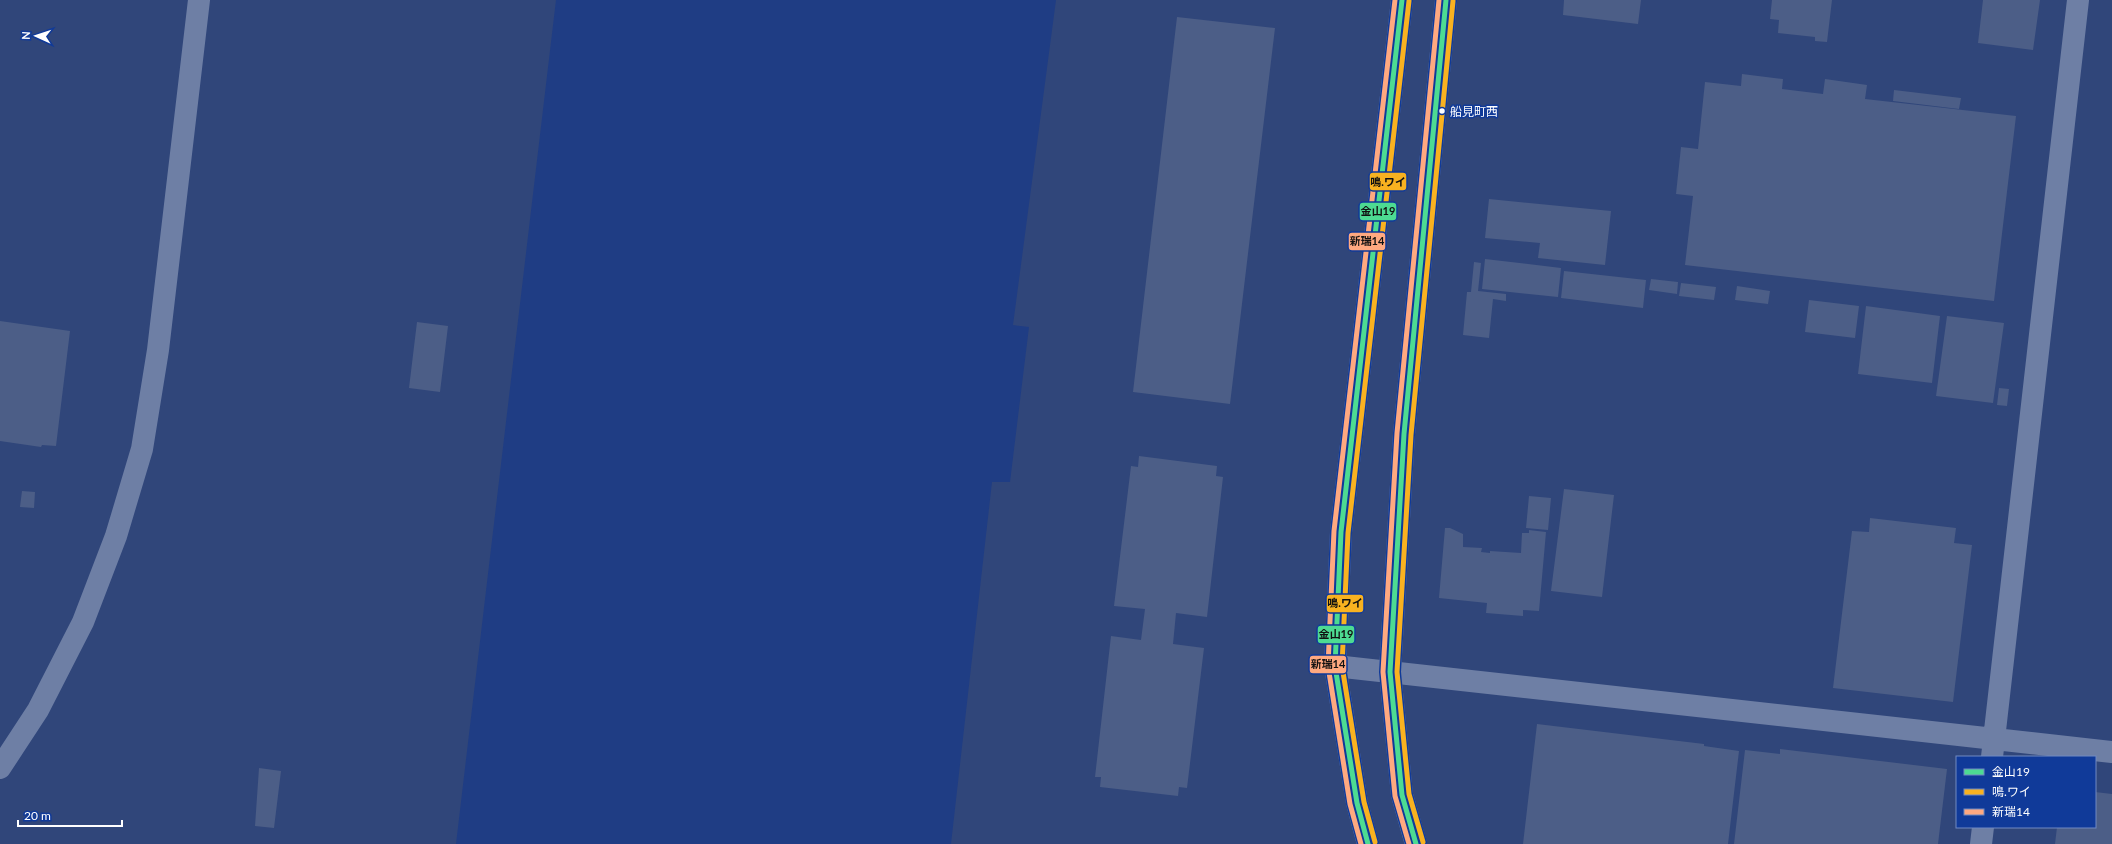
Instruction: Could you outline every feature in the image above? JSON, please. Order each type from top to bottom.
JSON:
[{"type":"main road","points":[[1368,844],[1358,803],[1335,666],[1341,532],[1402,0]]},
{"type":"main road","points":[[1416,844],[1402,795],[1390,672],[1404,434],[1446,0]]},
{"type":"street","points":[[0,768],[38,710],[84,622],[116,536],[142,449],[158,350],[199,0]]},
{"type":"street","points":[[1993,748],[2078,0]]},
{"type":"street","points":[[1335,666],[1993,748],[2112,752]]},
{"type":"street","points":[[1981,844],[1983,828]]},
{"type":"water","points":[[556,0],[1056,0],[1013,325],[1029,327],[1010,482],[992,482],[951,844],[456,844]]},
{"type":"building","points":[[1564,0],[1641,0],[1638,24],[1563,15]]},
{"type":"building","points":[[1772,0],[1832,0],[1827,42],[1815,41],[1815,37],[1778,33],[1779,20],[1770,19]]},
{"type":"building","points":[[1983,0],[2040,0],[2033,50],[1978,43]]},
{"type":"building","points":[[1177,17],[1275,28],[1230,404],[1133,392]]},
{"type":"building","points":[[1742,74],[1783,79],[1782,89],[1823,94],[1825,79],[1867,85],[1865,99],[2016,116],[1994,301],[1685,265],[1693,196],[1676,194],[1681,147],[1698,149],[1705,82],[1741,86]]},
{"type":"building","points":[[1894,90],[1961,98],[1959,109],[1893,101]]},
{"type":"building","points":[[1489,199],[1611,211],[1605,265],[1538,258],[1540,243],[1485,238]]},
{"type":"building","points":[[1485,259],[1561,268],[1558,297],[1482,289]]},
{"type":"building","points":[[1474,262],[1481,263],[1478,291],[1506,294],[1506,301],[1493,299],[1489,338],[1463,335],[1467,292],[1471,292]]},
{"type":"building","points":[[1564,271],[1646,280],[1643,308],[1561,298]]},
{"type":"building","points":[[1651,279],[1678,282],[1677,294],[1649,290]]},
{"type":"building","points":[[1681,283],[1716,287],[1714,300],[1679,296]]},
{"type":"building","points":[[1737,286],[1770,291],[1768,304],[1735,300]]},
{"type":"building","points":[[1809,300],[1859,306],[1855,338],[1805,332]]},
{"type":"building","points":[[1866,306],[1940,316],[1932,383],[1858,374]]},
{"type":"building","points":[[1947,316],[2004,323],[1993,403],[1936,396]]},
{"type":"building","points":[[0,321],[70,331],[56,446],[42,445],[41,447],[0,441]]},
{"type":"building","points":[[417,322],[448,326],[440,392],[409,388]]},
{"type":"building","points":[[1999,388],[2009,389],[2007,406],[1997,405]]},
{"type":"building","points":[[1139,456],[1217,466],[1216,476],[1223,477],[1207,617],[1176,613],[1173,644],[1204,648],[1187,788],[1179,787],[1178,796],[1100,787],[1101,777],[1095,777],[1111,636],[1141,640],[1145,609],[1114,606],[1131,466],[1138,467]]},
{"type":"building","points":[[1564,489],[1614,495],[1602,597],[1551,591]]},
{"type":"building","points":[[22,491],[35,492],[34,508],[20,507]]},
{"type":"building","points":[[1529,496],[1551,498],[1548,530],[1526,528]]},
{"type":"building","points":[[1870,518],[1956,528],[1954,543],[1972,545],[1953,702],[1833,688],[1852,531],[1869,532]]},
{"type":"building","points":[[1445,528],[1450,528],[1463,534],[1463,547],[1482,548],[1481,552],[1490,553],[1490,551],[1521,553],[1522,533],[1529,533],[1529,530],[1546,532],[1539,611],[1523,610],[1523,616],[1486,613],[1487,603],[1439,598]]},
{"type":"building","points":[[1537,724],[1704,744],[1704,746],[1739,751],[1728,844],[1523,844]]},
{"type":"building","points":[[1780,749],[1947,769],[1938,844],[1734,844],[1745,750],[1780,754]]},
{"type":"building","points":[[259,768],[281,771],[274,828],[255,826]]},
{"type":"building","points":[[2096,792],[2112,794],[2112,844],[2055,844],[2057,828],[2096,828]]},
{"type":"transit line","name":"新瑞14","points":[[1361,844],[1350,804],[1328,666],[1334,531],[1395,0]]},
{"type":"transit line","name":"金山19","points":[[1368,844],[1357,803],[1335,666],[1341,532],[1402,0]]},
{"type":"transit line","name":"新瑞14","points":[[1409,844],[1395,796],[1383,672],[1397,433],[1439,0]]},
{"type":"transit line","name":"金山19","points":[[1416,844],[1402,795],[1390,672],[1404,434],[1446,0]]},
{"type":"transit line","name":"鳴.ワイ","points":[[1375,842],[1364,802],[1342,666],[1348,533],[1409,1]]},
{"type":"transit line","name":"鳴.ワイ","points":[[1423,842],[1409,794],[1397,672],[1411,435],[1453,1]]},
{"type":"place","name":"船見町西","points":[[1442,111]]}]
